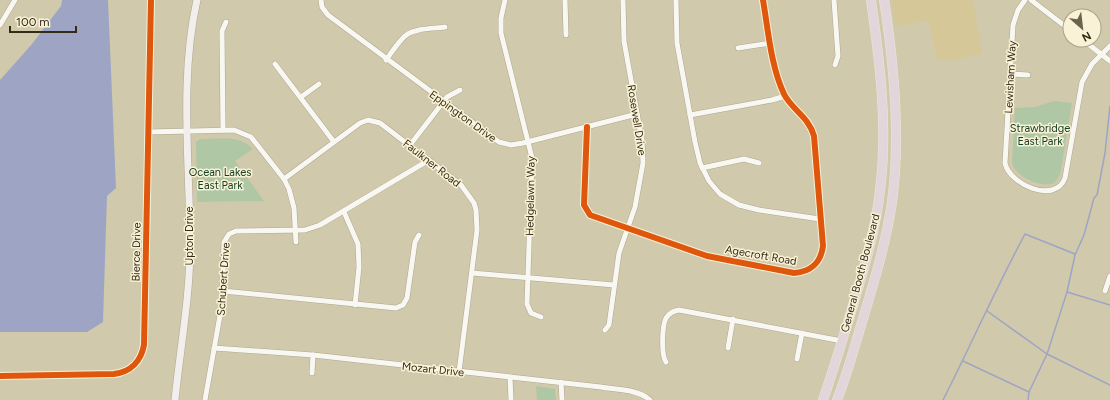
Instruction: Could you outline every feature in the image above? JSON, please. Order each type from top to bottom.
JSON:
[{"type":"highway","name":"General Booth Boulevard","points":[[823,400],[871,243],[882,174],[881,97],[870,0]]},
{"type":"highway","name":"General Booth Boulevard","points":[[838,400],[886,237],[892,200],[896,132],[889,33],[884,0]]},
{"type":"main road","name":"Upton Drive","points":[[175,400],[190,258],[188,131],[190,42],[197,0]]},
{"type":"street","points":[[0,25],[15,0]]},
{"type":"street","name":"Bierce Drive","points":[[0,376],[114,374],[129,369],[138,361],[144,345],[151,0]]},
{"type":"street","name":"Eppington Drive","points":[[321,0],[322,7],[328,15],[386,60],[499,142],[511,145],[529,142],[637,114]]},
{"type":"street","name":"Hedgelawn Way","points":[[505,0],[501,18],[501,33],[532,158],[527,306],[531,313],[541,317]]},
{"type":"street","points":[[565,0],[566,35]]},
{"type":"street","name":"Rosewell Drive","points":[[605,330],[609,325],[619,253],[639,193],[643,152],[624,41],[623,0]]},
{"type":"street","points":[[676,0],[677,43],[690,115],[702,168],[714,188],[732,202],[759,210],[820,219]]},
{"type":"street","name":"Agecroft Road","points":[[587,127],[584,194],[585,209],[593,216],[708,256],[794,273],[810,269],[820,257],[823,246],[816,145],[813,132],[807,120],[785,96],[777,74],[763,0]]},
{"type":"street","points":[[834,0],[838,56],[835,65]]},
{"type":"street","name":"Lewisham Way","points":[[1025,0],[1018,10],[1013,25],[1006,167],[1014,179],[1030,186],[1050,191],[1058,188],[1064,182],[1082,82],[1088,70],[1102,54]]},
{"type":"street","points":[[1031,0],[1062,24]]},
{"type":"street","points":[[223,130],[222,31],[226,22]]},
{"type":"street","points":[[386,60],[403,36],[410,32],[445,27]]},
{"type":"street","points":[[738,48],[771,43]]},
{"type":"street","points":[[1102,54],[1110,46]]},
{"type":"street","points":[[1094,48],[1110,61]]},
{"type":"street","points":[[275,64],[334,142]]},
{"type":"street","points":[[1010,74],[1028,75]]},
{"type":"street","points":[[301,97],[319,84]]},
{"type":"street","points":[[410,145],[451,93],[460,90]]},
{"type":"street","points":[[690,115],[785,96]]},
{"type":"street","name":"Faulkner Road","points":[[284,179],[360,123],[368,120],[380,123],[461,185],[474,203],[477,215],[478,230],[459,372]]},
{"type":"street","points":[[148,132],[223,130],[240,132],[251,137],[284,179],[294,208],[296,242]]},
{"type":"street","points":[[702,168],[744,159],[759,163]]},
{"type":"street","name":"Schubert Drive","points":[[205,400],[223,291],[224,242],[229,234],[236,231],[296,230],[320,225],[429,160]]},
{"type":"street","points":[[344,212],[358,244],[355,305]]},
{"type":"street","points":[[223,291],[392,308],[403,304],[408,295],[415,242],[419,235]]},
{"type":"street","points":[[472,273],[614,285]]},
{"type":"street","points":[[1105,291],[1110,276]]},
{"type":"street","points":[[666,362],[663,354],[664,325],[671,313],[684,310],[842,341]]},
{"type":"street","points":[[728,348],[733,319]]},
{"type":"street","points":[[797,359],[802,333]]},
{"type":"street","name":"Mozart Drive","points":[[214,348],[313,355],[560,382],[632,392],[643,395],[650,400]]},
{"type":"street","points":[[312,373],[313,355]]},
{"type":"street","points":[[510,377],[512,400]]},
{"type":"street","points":[[560,382],[562,400]]},
{"type":"shaded area","points":[[892,0],[973,0],[982,53],[961,59],[937,60],[929,21],[895,26]]},
{"type":"green space","name":"Strawbridge East Park","points":[[1054,101],[1072,103],[1060,175],[1054,183],[1036,183],[1018,173],[1012,163],[1015,108],[1035,107]]},
{"type":"green space","name":"Ocean Lakes East Park","points":[[200,139],[235,139],[247,144],[253,149],[235,161],[264,201],[197,202],[196,142]]},
{"type":"green space","points":[[536,386],[555,389],[556,400],[537,400]]},
{"type":"water","points":[[62,0],[108,0],[116,188],[107,196],[103,322],[87,332],[0,332],[0,80],[32,44],[61,6]]},
{"type":"waterway","points":[[1028,400],[1029,392],[1047,354],[1067,292],[1075,255],[1084,235],[1094,198],[1097,195],[1105,153],[1110,106]]},
{"type":"waterway","points":[[943,400],[1025,234],[1075,254]]},
{"type":"waterway","points":[[1067,292],[1110,305]]},
{"type":"waterway","points":[[987,311],[1047,354],[1110,385]]},
{"type":"waterway","points":[[963,361],[1029,392]]},
{"type":"cycle path","points":[[0,376],[120,373],[134,365],[138,361],[143,351],[151,0]]},
{"type":"cycle path","points":[[587,127],[584,205],[590,215],[707,256],[794,273],[805,271],[810,268],[820,257],[823,246],[814,136],[812,129],[791,105],[784,94],[776,72],[770,48],[763,0]]}]
